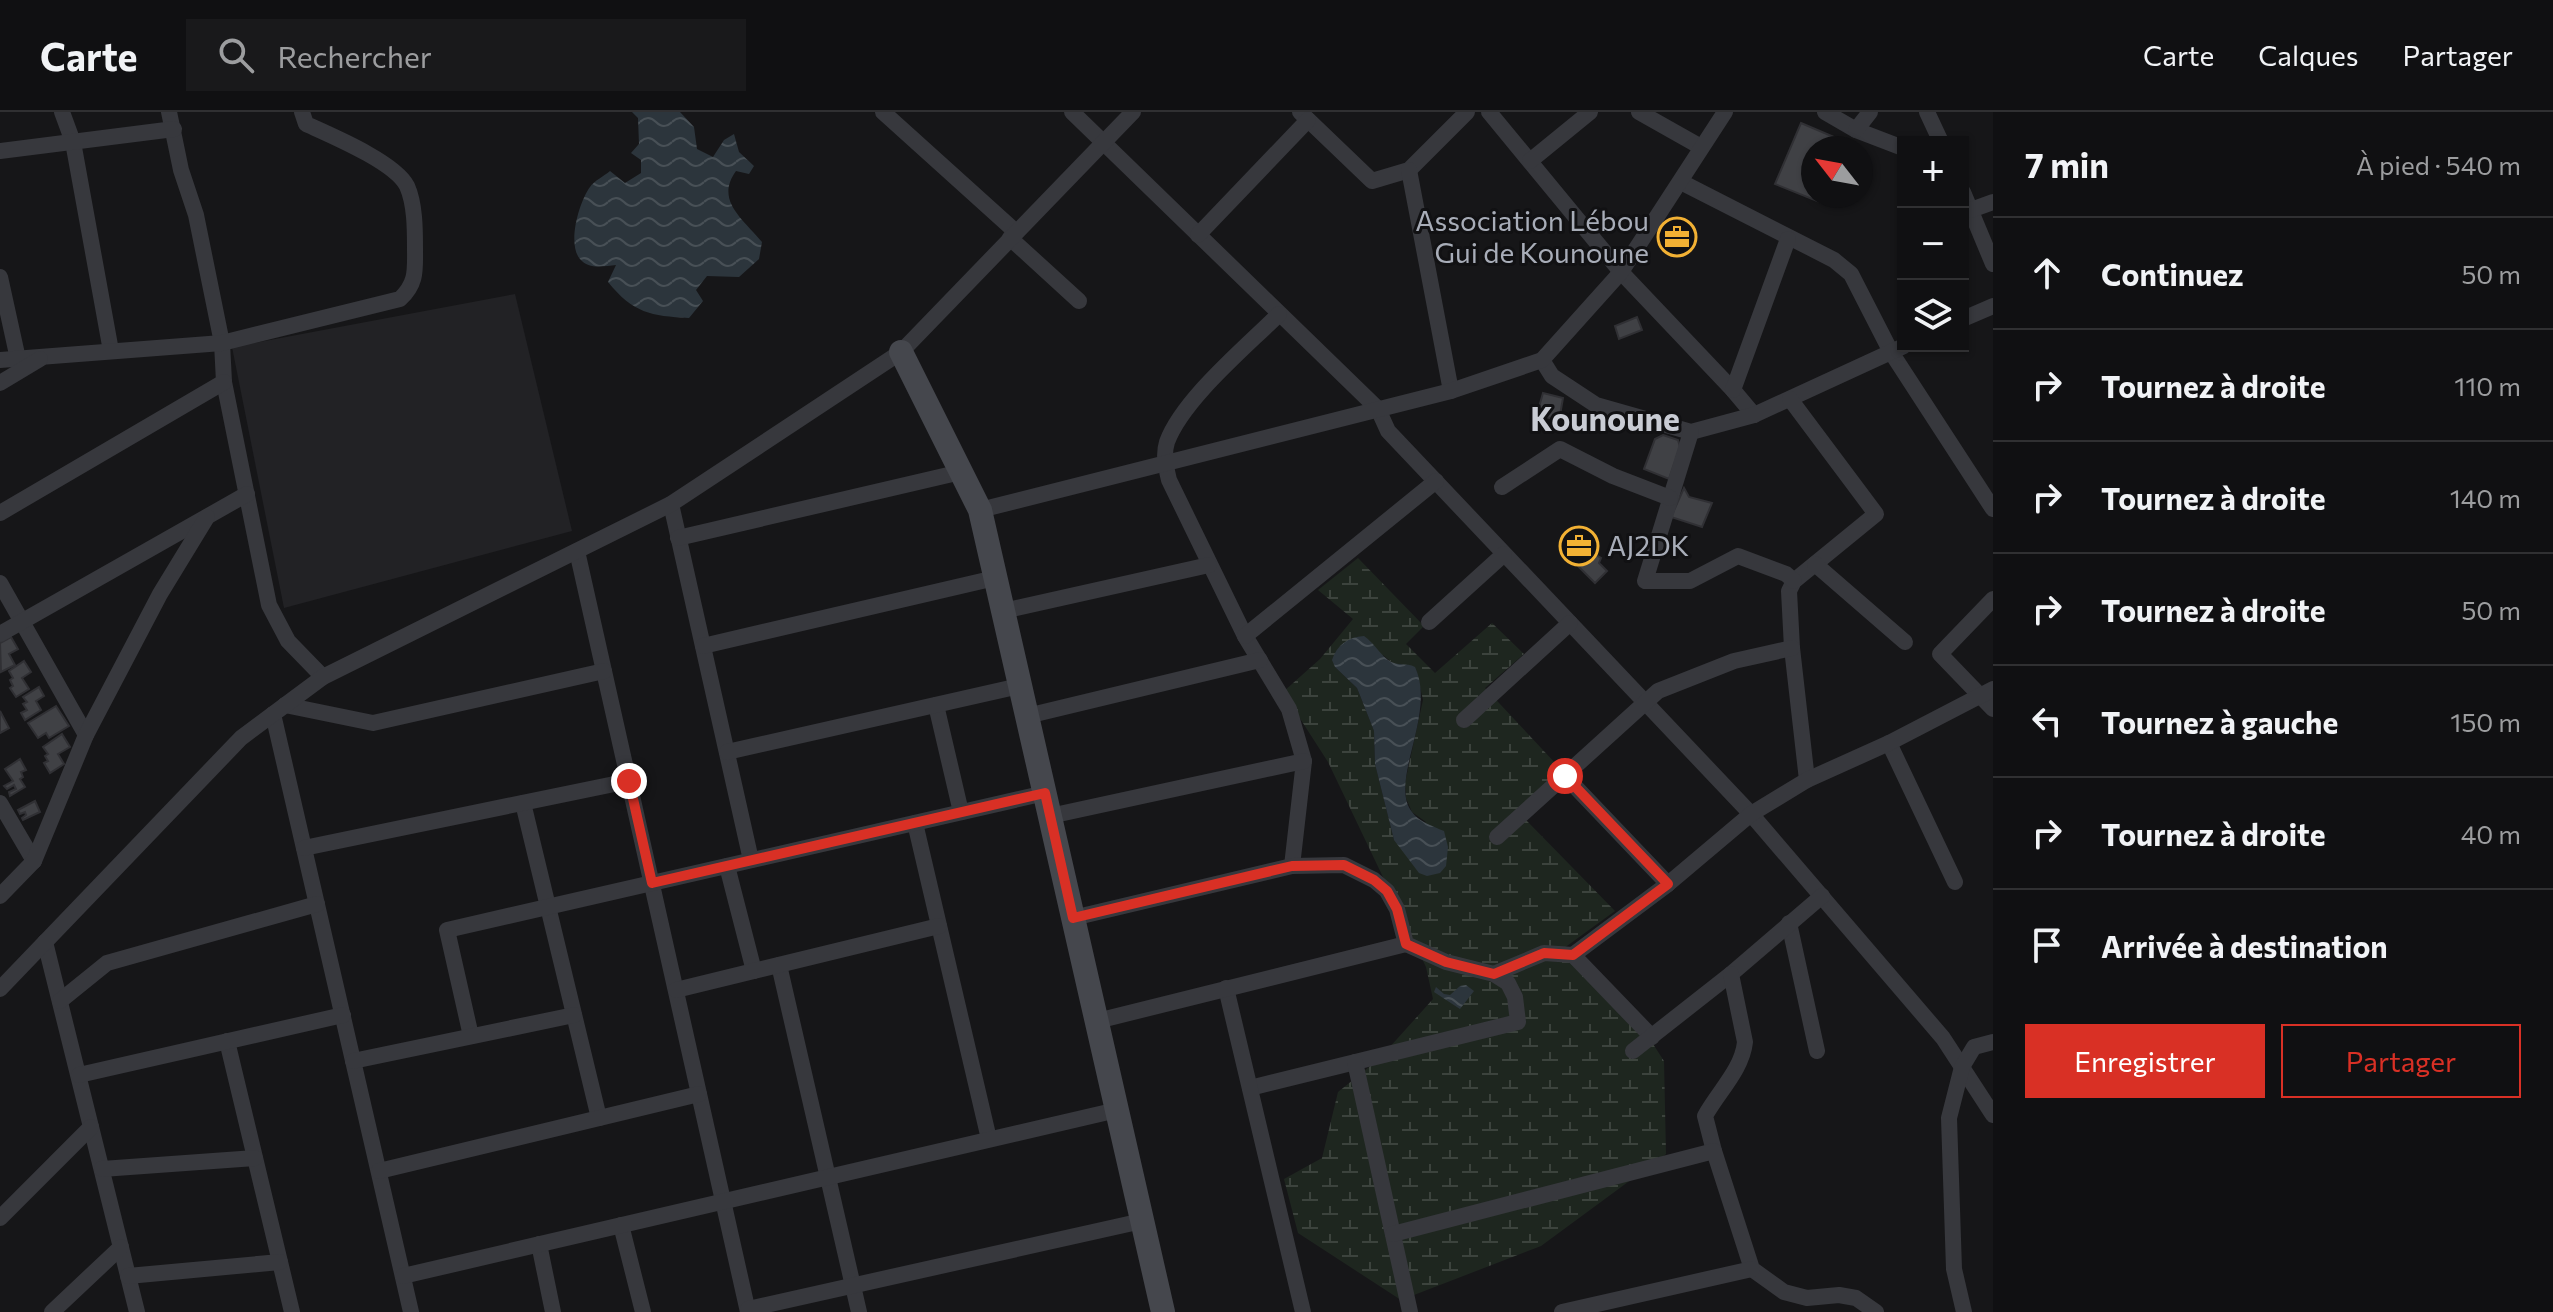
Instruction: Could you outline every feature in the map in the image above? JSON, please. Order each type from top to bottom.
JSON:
[{"type":"street","points":[[62,112],[73,142],[111,351]]},
{"type":"street","points":[[0,360],[222,343],[400,299],[410,290],[416,276],[415,229],[406,185],[351,143],[306,124],[302,112]]},
{"type":"street","points":[[883,112],[1079,301]]},
{"type":"street","points":[[1072,112],[1378,409],[1388,431],[1751,814],[1943,1038],[1993,1115]]},
{"type":"street","points":[[0,989],[241,738],[323,677],[671,504],[901,352],[1133,112]]},
{"type":"street","points":[[1198,235],[1304,116],[1372,181],[1409,170],[1467,112]]},
{"type":"street","points":[[1489,112],[1621,272],[1754,415]]},
{"type":"street","points":[[1530,161],[1590,112]]},
{"type":"street","points":[[1639,112],[1701,147]]},
{"type":"street","points":[[980,510],[1451,391],[1542,360],[1621,272],[1725,112]]},
{"type":"street","points":[[1825,112],[1856,130],[1897,146]]},
{"type":"street","points":[[1856,130],[1870,112]]},
{"type":"street","points":[[1927,112],[1938,136]]},
{"type":"street","points":[[0,151],[73,142],[171,120],[181,170],[196,215],[222,343],[224,382],[269,605],[288,641],[323,677]]},
{"type":"street","points":[[1409,170],[1451,391]]},
{"type":"street","points":[[1681,182],[1834,260],[1851,274],[1897,347]]},
{"type":"street","points":[[1971,210],[1993,202]]},
{"type":"street","points":[[1969,206],[1993,264]]},
{"type":"street","points":[[1733,390],[1788,239]]},
{"type":"street","points":[[0,277],[18,359]]},
{"type":"street","points":[[1969,316],[1993,306]]},
{"type":"street","points":[[1279,314],[1200,393],[1175,427],[1166,445],[1165,461],[1169,480],[1209,565],[1245,636],[1289,709],[1304,761],[1292,866]]},
{"type":"street","points":[[1542,360],[1552,376],[1596,405],[1691,432],[1754,415],[1897,349]]},
{"type":"street","points":[[901,352],[980,510],[1163,1312]]},
{"type":"street","points":[[1900,352],[1993,509]]},
{"type":"street","points":[[0,383],[44,357]]},
{"type":"street","points":[[0,513],[224,382]]},
{"type":"street","points":[[1790,399],[1876,514],[1794,581],[1788,597],[1807,780]]},
{"type":"street","points":[[1691,432],[1645,581],[1690,581],[1738,556],[1786,574],[1794,581]]},
{"type":"street","points":[[1502,487],[1560,449],[1613,476],[1670,498]]},
{"type":"street","points":[[678,538],[961,472]]},
{"type":"street","points":[[1245,636],[1436,481]]},
{"type":"street","points":[[0,634],[247,494]]},
{"type":"street","points":[[671,504],[751,860]]},
{"type":"street","points":[[0,896],[34,861],[86,735],[160,594],[207,517]]},
{"type":"street","points":[[577,551],[748,1310],[1142,1221]]},
{"type":"street","points":[[1429,622],[1504,554]]},
{"type":"street","points":[[1815,564],[1905,642]]},
{"type":"street","points":[[1003,611],[1209,565]]},
{"type":"street","points":[[703,646],[995,578]]},
{"type":"street","points":[[0,583],[86,735]]},
{"type":"street","points":[[1494,974],[1544,953],[1573,955],[1668,884],[1751,814],[1807,780],[1990,698],[1940,654],[1993,599]]},
{"type":"street","points":[[1464,720],[1570,623]]},
{"type":"street","points":[[1497,837],[1645,703],[1668,686],[1734,661],[1792,648]]},
{"type":"street","points":[[1027,716],[1260,660]]},
{"type":"street","points":[[279,709],[373,723],[604,671]]},
{"type":"street","points":[[727,752],[1019,686]]},
{"type":"street","points":[[936,705],[961,812]]},
{"type":"street","points":[[279,709],[304,848],[411,1312]]},
{"type":"street","points":[[1889,743],[1955,882]]},
{"type":"street","points":[[471,1036],[447,930],[961,812],[1047,804],[1304,761]]},
{"type":"street","points":[[1565,776],[1668,884]]},
{"type":"street","points":[[304,848],[629,781]]},
{"type":"street","points":[[0,803],[34,861]]},
{"type":"street","points":[[523,803],[599,1118]]},
{"type":"street","points":[[915,823],[989,1139]]},
{"type":"street","points":[[1073,918],[1292,866],[1344,865],[1374,880],[1387,891],[1397,909],[1406,944]]},
{"type":"street","points":[[727,866],[754,971]]},
{"type":"street","points":[[1633,1051],[1731,974],[1822,896]]},
{"type":"street","points":[[60,1001],[107,963],[317,904]]},
{"type":"street","points":[[1789,923],[1817,1051]]},
{"type":"street","points":[[676,990],[939,926]]},
{"type":"street","points":[[45,942],[137,1312]]},
{"type":"street","points":[[1097,1021],[1406,944],[1446,962],[1494,974],[1508,983],[1515,997],[1518,1022],[1250,1088]]},
{"type":"street","points":[[1573,955],[1652,1037]]},
{"type":"street","points":[[779,965],[859,1312]]},
{"type":"street","points":[[1731,974],[1745,1042],[1744,1054],[1705,1116],[1752,1269],[1784,1292],[1807,1298],[1839,1295],[1856,1298],[1876,1312]]},
{"type":"street","points":[[1226,988],[1303,1312]]},
{"type":"street","points":[[79,1075],[343,1015]]},
{"type":"street","points":[[353,1061],[574,1015]]},
{"type":"street","points":[[227,1041],[292,1312]]},
{"type":"street","points":[[1964,1312],[1954,1269],[1949,1118],[1962,1067],[1974,1047],[1993,1042]]},
{"type":"street","points":[[1355,1062],[1410,1312]]},
{"type":"street","points":[[379,1171],[699,1094]]},
{"type":"street","points":[[403,1276],[1117,1110]]},
{"type":"street","points":[[0,1218],[91,1127]]},
{"type":"street","points":[[1393,1234],[1714,1151]]},
{"type":"street","points":[[102,1169],[255,1158]]},
{"type":"street","points":[[621,1225],[643,1312]]},
{"type":"street","points":[[539,1244],[553,1312]]},
{"type":"street","points":[[52,1312],[121,1247]]},
{"type":"street","points":[[128,1276],[280,1262]]},
{"type":"street","points":[[1571,1311],[1752,1269]]},
{"type":"shaded area","points":[[515,294],[572,531],[284,608],[232,347]]},
{"type":"green space","points":[[1358,558],[1424,626],[1406,644],[1435,673],[1492,623],[1524,654],[1485,688],[1571,780],[1526,820],[1615,911],[1560,951],[1629,1007],[1664,1061],[1666,1154],[1541,1246],[1401,1300],[1298,1233],[1284,1179],[1322,1158],[1338,1092],[1379,1059],[1433,999],[1426,967],[1328,762],[1283,692],[1320,659],[1353,619],[1318,590]],"holes":[[[1383,655],[1394,664],[1416,669],[1423,700],[1405,783],[1406,798],[1412,812],[1426,822],[1394,840],[1375,764],[1374,731],[1357,688],[1335,667]]]},
{"type":"water","points":[[632,112],[680,112],[694,127],[697,149],[713,157],[724,140],[734,134],[739,152],[754,166],[749,174],[736,171],[728,191],[739,217],[762,242],[759,259],[739,277],[707,276],[696,290],[703,301],[689,318],[653,314],[635,306],[608,282],[616,265],[588,265],[576,252],[576,223],[582,202],[592,185],[610,171],[625,183],[641,173],[641,160],[631,153],[639,144],[638,118]]},
{"type":"water","points":[[1364,636],[1391,662],[1415,667],[1420,685],[1420,705],[1405,783],[1406,799],[1418,818],[1444,831],[1448,847],[1446,866],[1440,873],[1427,876],[1419,873],[1394,840],[1375,764],[1374,731],[1357,688],[1335,667],[1332,660],[1344,643]]},
{"type":"water","points":[[1466,985],[1474,991],[1460,1009],[1434,992],[1436,987],[1450,995]]},
{"type":"building","points":[[1801,123],[1832,136],[1801,136],[1801,195],[1775,184]]},
{"type":"building","points":[[1637,317],[1642,330],[1619,339],[1615,326]]},
{"type":"building","points":[[1543,393],[1563,398],[1559,421],[1537,414]]},
{"type":"building","points":[[1663,435],[1678,440],[1680,447],[1669,479],[1644,469],[1655,439]]},
{"type":"building","points":[[1684,488],[1689,497],[1712,503],[1702,527],[1671,517]]},
{"type":"building","points":[[1589,551],[1601,558],[1599,563],[1607,571],[1595,583],[1574,562]]},
{"type":"building","points":[[11,637],[18,649],[9,654],[15,665],[1,672],[0,643]]},
{"type":"building","points":[[24,661],[31,672],[22,678],[29,689],[16,697],[10,688],[13,678],[9,671]]},
{"type":"building","points":[[39,687],[44,696],[36,701],[41,710],[25,720],[21,713],[27,710],[23,704],[27,702],[23,697]]},
{"type":"building","points":[[56,706],[69,726],[49,738],[46,733],[38,738],[28,723]]},
{"type":"building","points":[[0,711],[9,728],[0,733]]},
{"type":"building","points":[[62,734],[70,747],[58,754],[64,764],[50,773],[44,763],[48,761],[45,756],[48,754],[43,747]]},
{"type":"building","points":[[20,759],[26,770],[21,772],[23,777],[20,779],[25,787],[10,796],[9,792],[16,789],[14,785],[7,789],[4,786],[13,781],[5,769]]},
{"type":"building","points":[[35,801],[40,812],[23,820],[25,812],[20,814],[18,810]]},
{"type":"place","name":"Association Lébou Gui de Kounoune","points":[[1677,237]]},
{"type":"place","name":"AJ2DK","points":[[1579,546]]},
{"type":"district","name":"Kounoune","points":[[1605,420]]},
{"type":"route","points":[[629,781],[652,883],[1045,793],[1073,918],[1292,866],[1344,865],[1361,872],[1387,891],[1397,909],[1406,944],[1446,962],[1494,974],[1544,953],[1573,955],[1668,884],[1565,776]]}]
